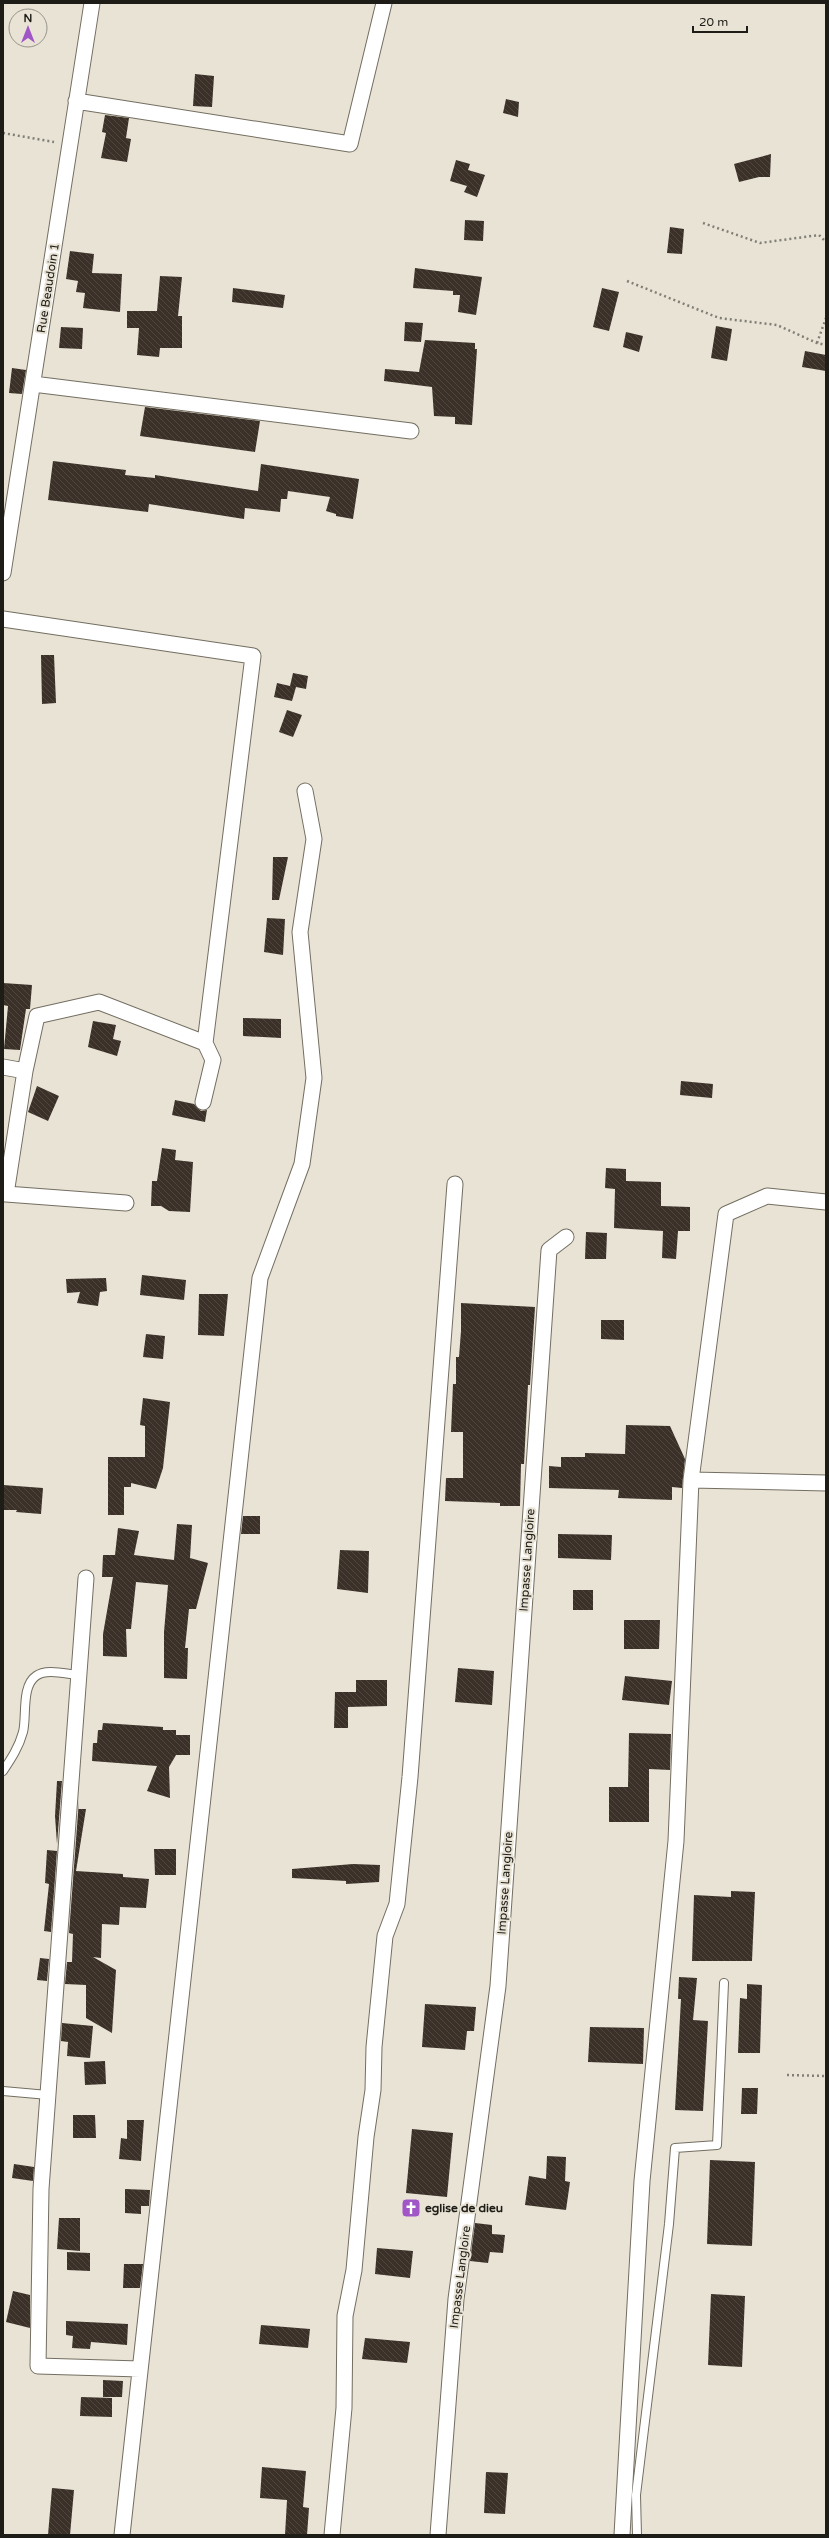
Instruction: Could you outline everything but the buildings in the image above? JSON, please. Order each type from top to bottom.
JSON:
[{"type":"street","name":"Rue Beaudoin 1","points":[[3,573],[92,3]]},
{"type":"street","points":[[76,101],[350,144],[384,3]]},
{"type":"street","points":[[33,384],[411,431]]},
{"type":"street","points":[[3,619],[253,656],[205,1043],[213,1060],[203,1102]]},
{"type":"street","points":[[122,2535],[260,1278],[302,1164],[314,1078],[300,932],[314,839],[305,791]]},
{"type":"street","points":[[126,1203],[6,1194],[25,1071],[37,1016],[99,1002],[205,1043]]},
{"type":"street","points":[[3,1067],[25,1071]]},
{"type":"street","points":[[332,2535],[344,2408],[345,2316],[354,2270],[366,2137],[373,2090],[374,2047],[385,1936],[397,1904],[409,1791],[455,1184]]},
{"type":"street","points":[[622,2535],[642,2181],[676,1841],[691,1480],[726,1214],[767,1196],[826,1202]]},
{"type":"street","name":"Impasse Langloire","points":[[438,2535],[456,2299],[498,1986],[550,1250],[566,1238]]},
{"type":"street","points":[[691,1480],[826,1483]]},
{"type":"street","points":[[86,1578],[41,2189],[38,2366],[140,2369]]},
{"type":"lane","points":[[3,1771],[17,1750],[23,1732],[29,1682],[36,1675],[47,1672],[78,1675]]},
{"type":"lane","points":[[637,2535],[636,2495],[669,2224],[675,2148],[717,2144],[724,1983]]},
{"type":"lane","points":[[3,2091],[48,2095]]},
{"type":"path","points":[[3,133],[70,144]]},
{"type":"path","points":[[703,223],[760,243],[819,235],[826,242]]},
{"type":"path","points":[[627,281],[719,318],[777,325],[817,343],[826,345]]},
{"type":"path","points":[[817,343],[826,318]]},
{"type":"path","points":[[787,2075],[826,2076]]},
{"type":"place","name":"eglise de dieu","points":[[411,2208]]}]
